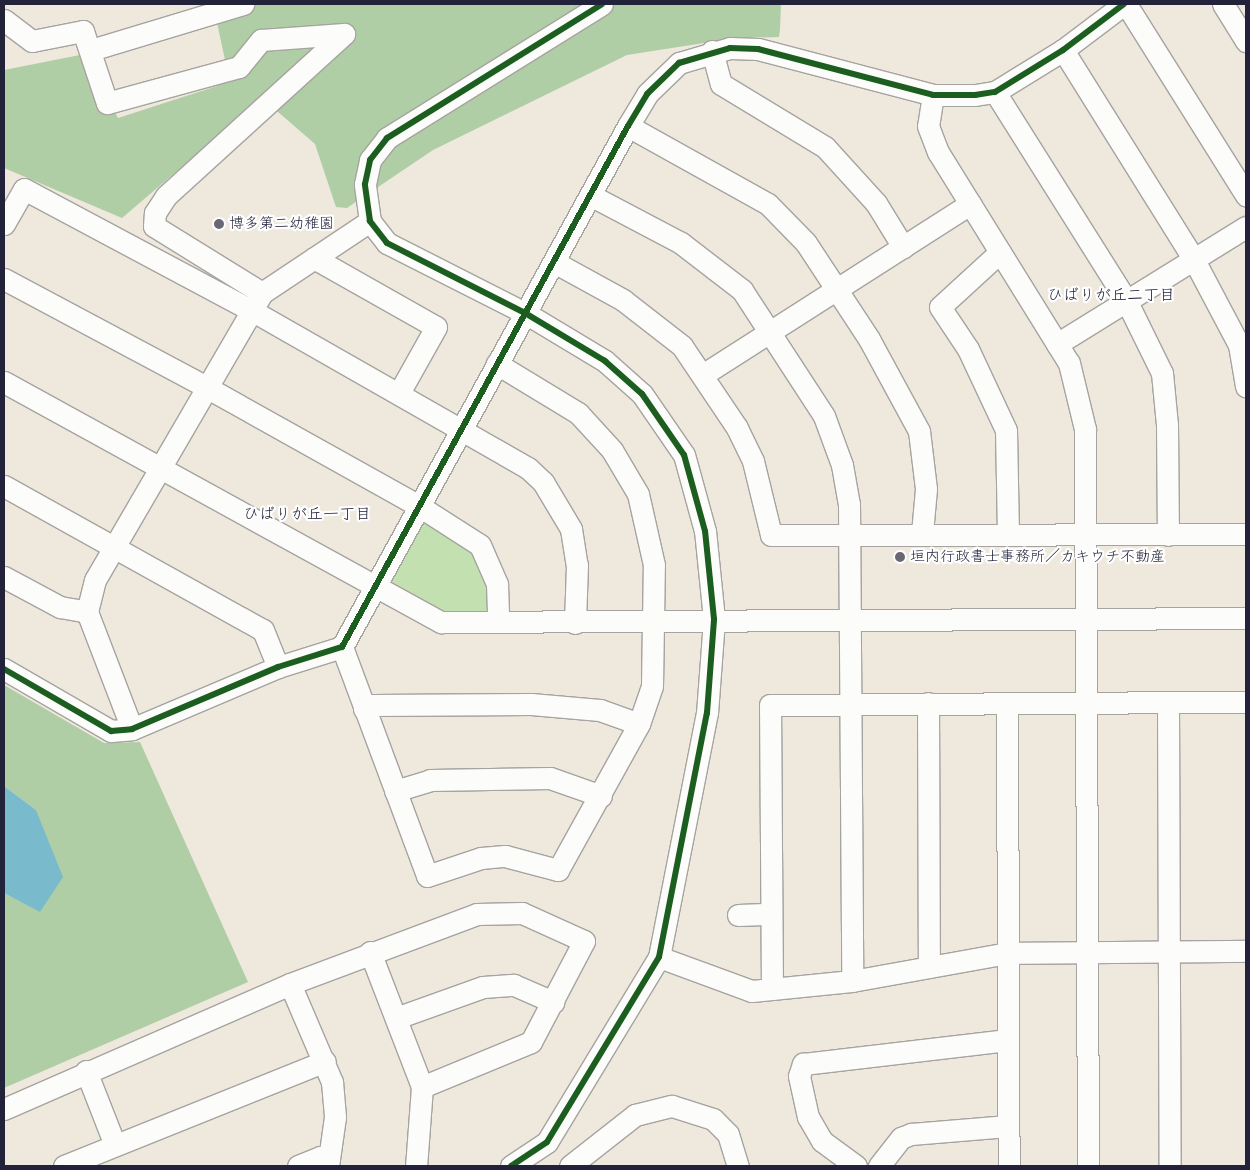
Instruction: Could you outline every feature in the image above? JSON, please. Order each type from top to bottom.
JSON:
[{"type":"street","points":[[92,50],[244,4]]},
{"type":"street","points":[[511,1166],[547,1142],[659,957],[707,713],[714,620],[696,487],[668,426],[642,394],[605,361],[525,313],[415,260],[387,243],[370,221],[365,184],[370,160],[387,138],[602,4]]},
{"type":"street","points":[[4,669],[111,731],[132,729],[278,667],[342,647],[628,126],[662,76],[679,63],[712,51],[758,49],[933,95],[995,92],[1063,50],[1125,4],[1246,195]]},
{"type":"street","points":[[1223,4],[1246,41]]},
{"type":"street","points":[[4,20],[32,41],[83,31],[92,50],[106,103],[238,67],[261,40],[344,34],[166,196],[155,213],[154,226],[256,301],[399,393],[528,468],[557,505],[571,529],[577,565],[575,623]]},
{"type":"street","points":[[1063,50],[1194,260],[1239,345],[1246,386]]},
{"type":"street","points":[[712,51],[722,84],[831,152],[876,203],[903,247]]},
{"type":"street","points":[[995,92],[1127,302],[1162,373],[1167,425],[1168,534]]},
{"type":"street","points":[[933,95],[928,126],[932,139],[1057,344],[1078,389],[1085,429],[1088,1166]]},
{"type":"street","points":[[628,126],[783,216],[837,289],[901,394],[919,431],[926,489],[922,533]]},
{"type":"street","points":[[4,224],[24,189],[256,301]]},
{"type":"street","points":[[590,195],[681,242],[715,266],[742,290],[824,416],[842,465],[850,536],[847,619],[852,981]]},
{"type":"street","points":[[704,374],[970,204]]},
{"type":"street","points":[[132,729],[87,612],[95,580],[256,301],[314,258],[370,221]]},
{"type":"street","points":[[1057,344],[1246,227]]},
{"type":"street","points":[[1000,252],[940,307],[968,349],[1006,430],[1008,534]]},
{"type":"street","points":[[314,258],[436,327],[399,393]]},
{"type":"street","points":[[554,262],[655,321],[704,374],[753,461],[770,535],[850,536],[922,533],[1246,534]]},
{"type":"street","points":[[4,279],[206,387],[419,506],[480,545],[497,584],[498,622]]},
{"type":"street","points":[[342,647],[427,876],[474,860],[505,856],[542,862],[558,870],[601,796],[639,724],[652,686],[655,623],[654,565],[638,494],[612,450],[578,413],[498,364]]},
{"type":"street","points":[[4,382],[441,622],[655,623],[714,620],[1246,618]]},
{"type":"street","points":[[4,486],[263,630],[278,667]]},
{"type":"street","points":[[4,577],[60,607],[87,612]]},
{"type":"street","points":[[1168,702],[1170,1166]]},
{"type":"street","points":[[772,989],[770,705],[848,703],[1246,702]]},
{"type":"street","points":[[928,703],[929,967]]},
{"type":"street","points":[[364,709],[372,705],[530,704],[600,710],[639,724]]},
{"type":"street","points":[[1007,704],[1006,1040],[1009,1166]]},
{"type":"street","points":[[396,791],[430,780],[550,778],[601,796]]},
{"type":"street","points":[[4,1109],[86,1071],[290,984],[370,952],[477,914],[522,913],[584,941],[554,1002],[531,1042],[422,1088]]},
{"type":"street","points":[[738,915],[771,914]]},
{"type":"street","points":[[659,957],[752,991],[852,981],[1007,953],[1246,951]]},
{"type":"street","points":[[370,952],[399,1017],[422,1088],[416,1166]]},
{"type":"street","points":[[290,984],[325,1062],[335,1098],[328,1163]]},
{"type":"street","points":[[399,1017],[483,987],[514,985],[554,1002]]},
{"type":"street","points":[[856,1166],[822,1141],[808,1117],[799,1076],[803,1064],[1006,1040]]},
{"type":"street","points":[[64,1166],[325,1062]]},
{"type":"street","points":[[86,1071],[114,1145]]},
{"type":"street","points":[[570,1166],[635,1115],[672,1106],[713,1119],[728,1134],[738,1166]]},
{"type":"street","points":[[878,1166],[901,1138],[911,1134],[1008,1126]]},
{"type":"street","points":[[298,1166],[320,1157],[328,1163]]},
{"type":"green space","points":[[213,4],[781,4],[779,37],[736,38],[627,55],[433,150],[347,208],[336,207],[315,144],[262,98],[122,218],[4,168],[4,70],[85,54],[118,118],[217,86],[225,60]]},
{"type":"green space","points":[[419,515],[466,543],[481,560],[491,611],[448,616],[383,582]]},
{"type":"green space","points":[[4,685],[104,743],[140,742],[248,982],[4,1088],[4,893],[40,911],[36,810],[4,786]]},
{"type":"water","points":[[4,786],[36,810],[63,877],[40,912],[4,893]]},
{"type":"cycle path","points":[[511,1166],[547,1142],[659,957],[707,713],[714,619],[705,531],[684,455],[642,394],[605,361],[525,313],[387,243],[370,221],[365,184],[370,160],[387,138],[602,4]]},
{"type":"cycle path","points":[[4,669],[111,731],[132,729],[278,667],[342,647],[628,126],[647,94],[679,63],[730,48],[758,49],[933,95],[975,95],[995,92],[1063,50],[1124,4]]},
{"type":"place","name":"博多第二幼稚園","points":[[219,224]]},
{"type":"place","name":"垣内行政書士事務所／カキウチ不動産","points":[[900,557]]},
{"type":"district","name":"ひばりが丘二丁目","points":[[1111,295]]},
{"type":"district","name":"ひばりが丘一丁目","points":[[307,514]]}]
